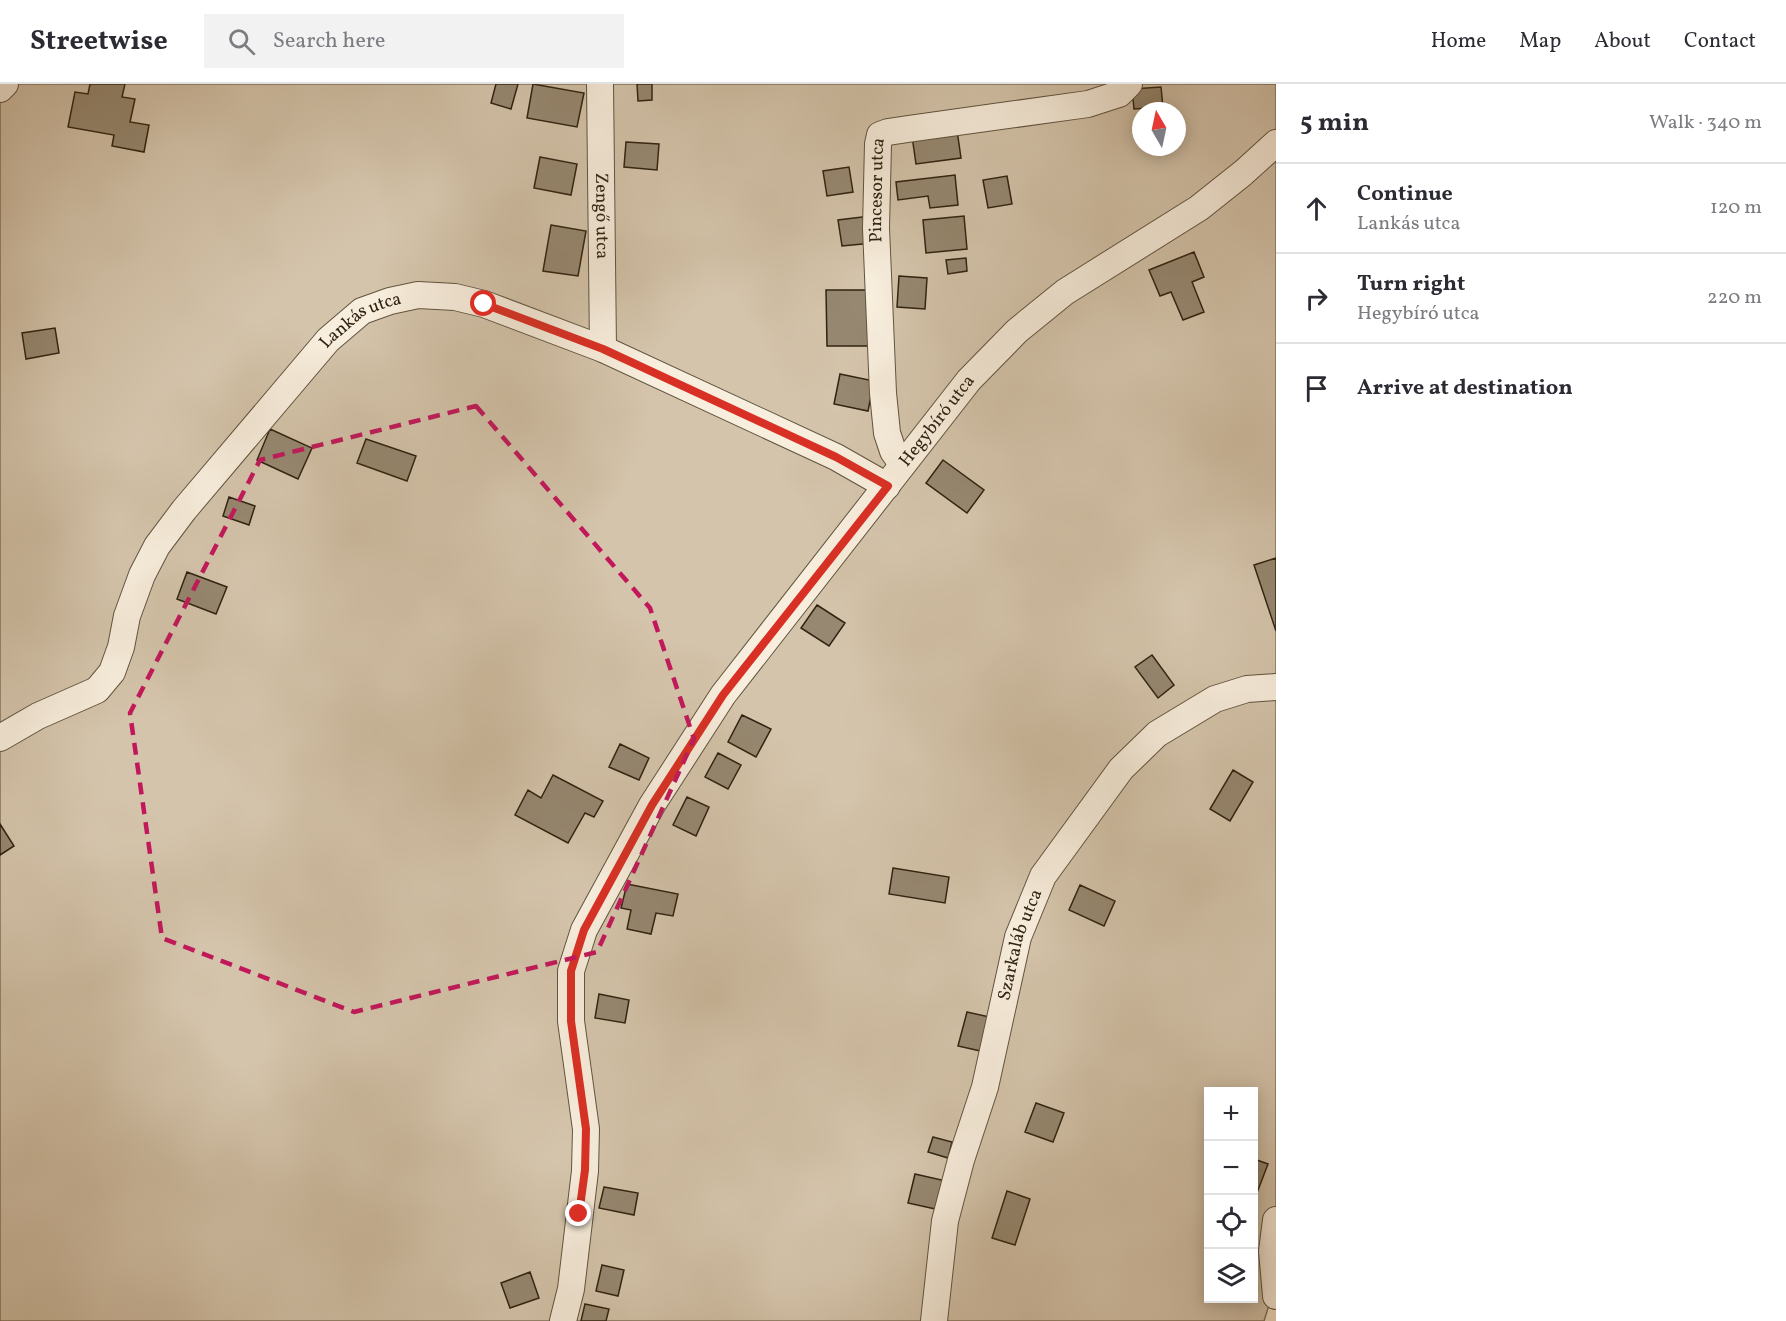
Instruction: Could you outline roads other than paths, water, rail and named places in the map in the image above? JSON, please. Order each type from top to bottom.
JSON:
[{"type":"street","points":[[0,89],[5,84]]},
{"type":"street","name":"Zengő utca","points":[[600,84],[603,349]]},
{"type":"street","name":"Pincesor utca","points":[[902,465],[892,451],[887,433],[884,393],[876,228],[880,135],[908,129],[1088,104],[1119,94],[1128,84]]},
{"type":"street","name":"Hegybíró utca","points":[[563,1321],[571,1289],[585,1170],[586,1129],[571,1021],[571,971],[584,930],[652,805],[723,695],[969,381],[1017,331],[1065,292],[1199,208],[1244,173],[1276,143]]},
{"type":"street","name":"Lankás utca","points":[[0,738],[38,716],[97,690],[112,672],[142,575],[157,546],[184,510],[328,340],[362,310],[390,301],[418,295],[455,297],[484,304],[603,349],[836,457],[888,486]]},
{"type":"street","name":"Szarkaláb utca","points":[[934,1321],[945,1221],[961,1160],[985,1087],[1018,937],[1043,876],[1121,769],[1157,734],[1215,699],[1247,689],[1276,687]]},
{"type":"street","points":[[1276,1220],[1272,1251],[1276,1296]]}]
